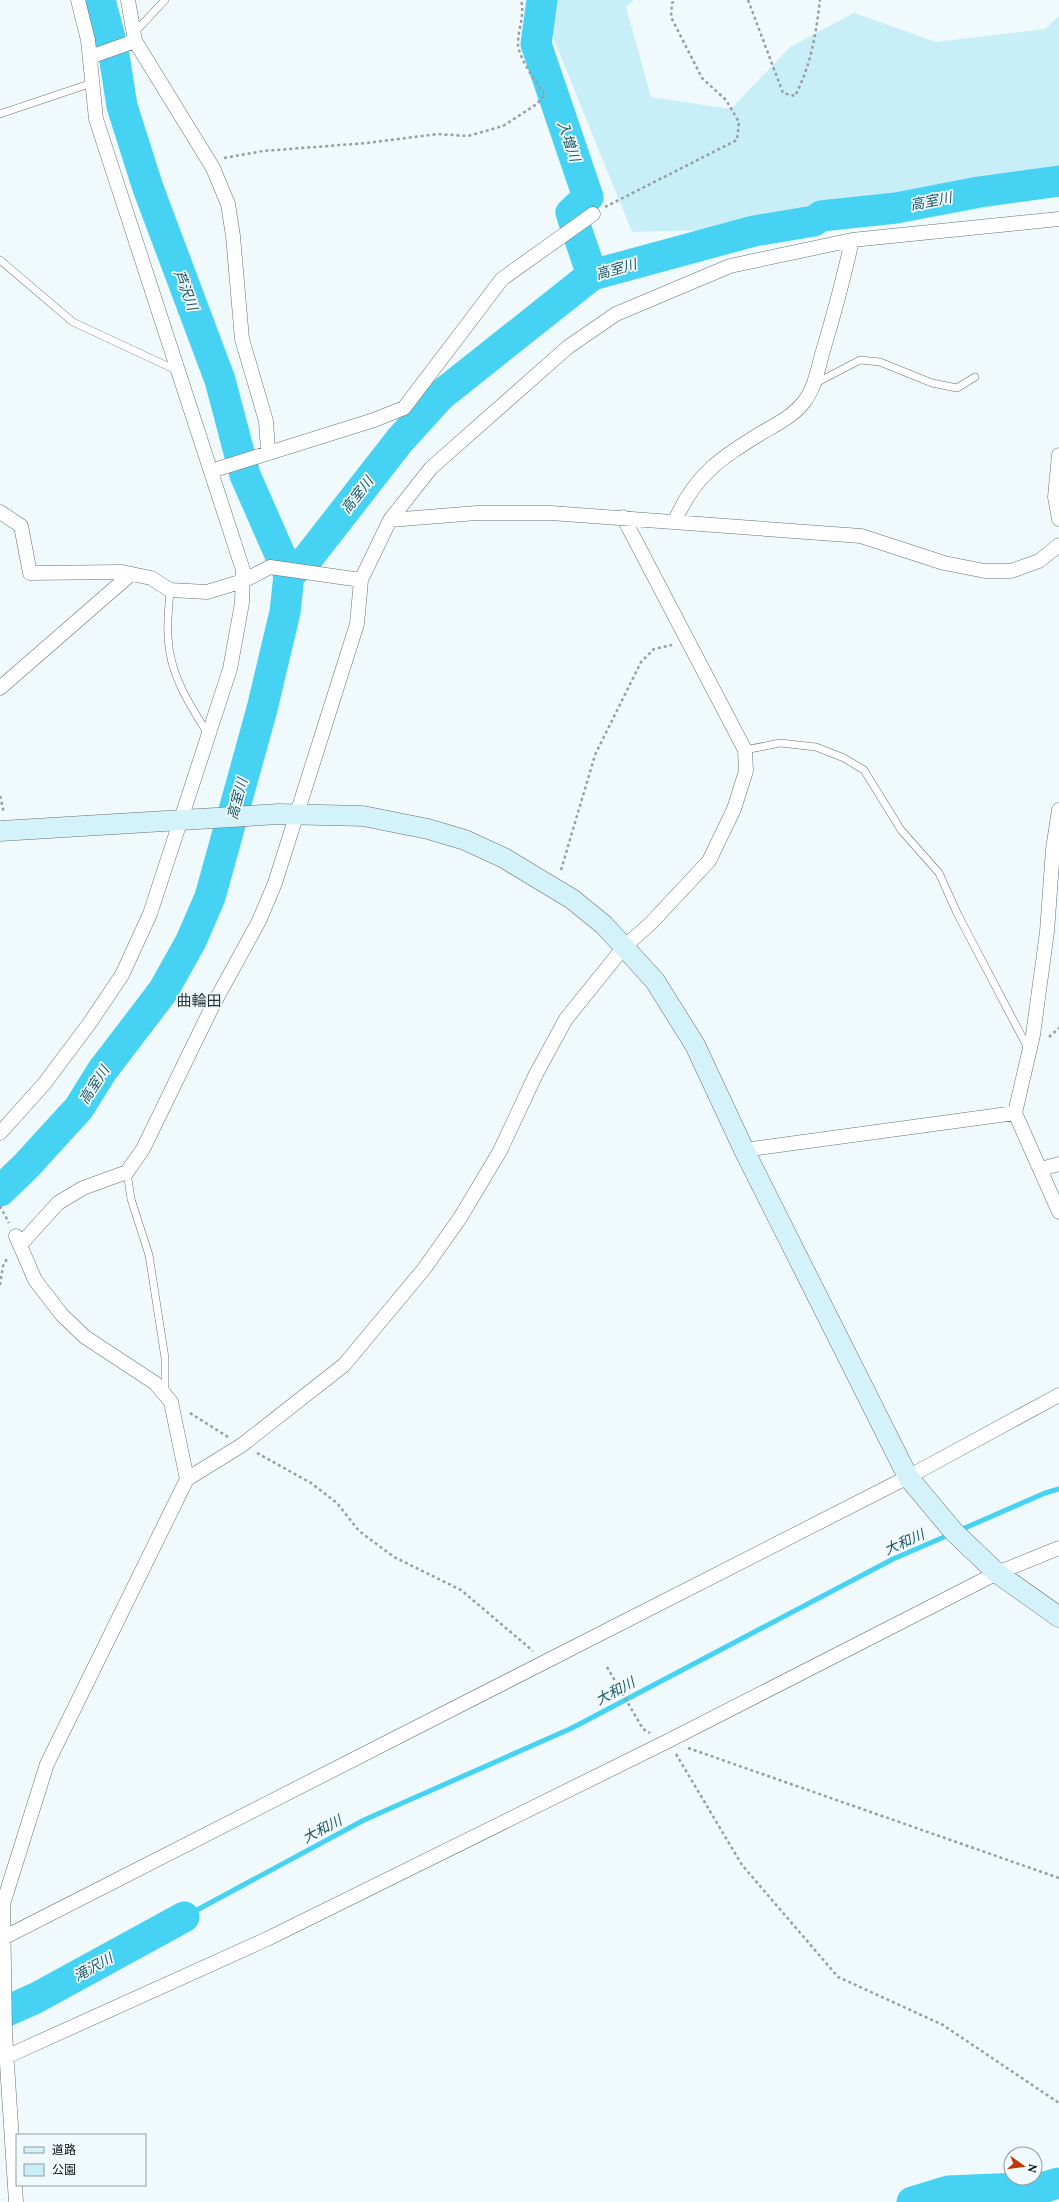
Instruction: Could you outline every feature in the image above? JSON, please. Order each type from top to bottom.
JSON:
[{"type":"street","points":[[0,1132],[44,1084],[89,1024],[122,975],[150,914],[185,821],[209,735],[230,669],[242,603],[243,570],[216,468],[178,371],[96,119],[92,83],[95,55],[78,0]]},
{"type":"street","points":[[128,0],[131,40],[209,161],[228,204],[233,236],[242,339],[266,421],[263,453]]},
{"type":"street","points":[[95,55],[131,40]]},
{"type":"street","points":[[216,468],[374,420],[404,408],[502,279],[593,214]]},
{"type":"street","points":[[187,1480],[168,1398],[155,1383],[85,1337],[62,1315],[36,1280],[18,1239],[58,1203],[83,1188],[127,1172],[143,1149],[212,1005],[259,921],[275,883],[287,814],[357,624],[360,580],[390,520],[431,468],[568,347],[616,314],[730,266],[852,240],[1059,219]]},
{"type":"street","points":[[675,521],[683,502],[700,478],[724,456],[789,416],[804,402],[814,384],[840,294],[852,240]]},
{"type":"street","points":[[1059,455],[1055,497],[1059,519]]},
{"type":"street","points":[[0,512],[21,526],[30,573],[122,572],[151,578],[170,590],[207,592],[243,581],[270,567],[341,576],[360,580]]},
{"type":"street","points":[[390,520],[477,514],[551,513],[624,517],[861,536],[944,563],[985,571],[1012,571],[1039,561],[1059,545]]},
{"type":"street","points":[[16,2202],[8,2056],[5,2033],[3,1904],[48,1764],[187,1480],[242,1445],[344,1364],[424,1269],[460,1218],[500,1151],[536,1074],[566,1019],[624,947],[651,923],[709,861],[734,809],[746,771],[745,750],[624,517]]},
{"type":"street","points":[[0,688],[131,574]]},
{"type":"street","points":[[1059,810],[1054,849],[1048,932],[1029,1050],[1015,1112],[1059,1212]]},
{"type":"street","points":[[0,831],[287,814],[364,816],[428,829],[465,840],[504,858],[572,899],[604,925],[654,981],[695,1046],[744,1150],[912,1482],[953,1530],[993,1569],[1059,1617]]},
{"type":"street","points":[[744,1150],[1015,1112]]},
{"type":"street","points":[[1041,1169],[1059,1164]]},
{"type":"street","points":[[3,1942],[545,1661],[912,1482],[1059,1395]]},
{"type":"street","points":[[8,2056],[267,1939],[668,1741],[993,1569],[1059,1548]]},
{"type":"lane","points":[[131,40],[165,0]]},
{"type":"lane","points":[[0,114],[92,83]]},
{"type":"lane","points":[[0,260],[73,322],[178,371]]},
{"type":"lane","points":[[814,384],[860,360],[880,362],[932,383],[957,388],[975,377]]},
{"type":"lane","points":[[170,590],[168,636],[172,663],[185,697],[209,735]]},
{"type":"lane","points":[[745,750],[780,743],[816,747],[844,758],[864,770],[901,830],[939,873],[968,935],[1029,1050]]},
{"type":"lane","points":[[127,1172],[131,1199],[148,1255],[165,1358],[168,1398]]},
{"type":"path","points":[[209,161],[263,151],[367,143],[438,134],[468,136],[503,126],[537,104],[545,94],[534,80],[518,46],[523,7],[521,0]]},
{"type":"path","points":[[593,214],[737,140],[739,122],[726,100],[702,78],[671,17],[672,3],[676,0]]},
{"type":"path","points":[[748,0],[783,93],[795,96],[806,76],[814,43],[820,0]]},
{"type":"path","points":[[555,889],[595,755],[641,662],[654,649],[688,641]]},
{"type":"path","points":[[0,1285],[4,1266],[18,1239]]},
{"type":"path","points":[[168,1398],[242,1445],[322,1491],[337,1503],[359,1531],[394,1558],[461,1590],[545,1661]]},
{"type":"path","points":[[607,1667],[643,1729]]},
{"type":"path","points":[[668,1741],[1059,1878]]},
{"type":"path","points":[[668,1741],[742,1865],[838,1977],[943,2025],[1059,2103]]},
{"type":"green space","points":[[538,0],[634,0],[626,7],[651,97],[731,109],[790,47],[854,13],[936,42],[1045,29],[1059,16],[1059,196],[877,226],[632,232]]},
{"type":"waterway","name":"芦沢川","points":[[100,0],[113,49],[122,106],[148,188],[220,380],[245,475],[289,575]]},
{"type":"waterway","name":"入増川","points":[[542,0],[536,44],[588,197],[571,213],[592,275]]},
{"type":"waterway","name":"高室川","points":[[0,1191],[26,1166],[79,1108],[102,1071],[163,991],[191,941],[210,897],[262,709],[285,612],[289,575],[308,558],[400,440],[441,395],[592,275],[754,231],[814,221],[821,216],[896,208],[979,192],[1059,181]]},
{"type":"waterway","name":"大和川","points":[[958,1531],[1045,1493],[1059,1489]]},
{"type":"waterway","name":"大和川","points":[[184,1917],[364,1820],[572,1728],[893,1559],[951,1534]]},
{"type":"waterway","name":"滝沢川","points":[[0,2014],[36,1998],[184,1917]]},
{"type":"waterway","points":[[912,2202],[948,2191],[1045,2187],[1059,2183]]},
{"type":"district","name":"曲輪田","points":[[199,1001]]}]
